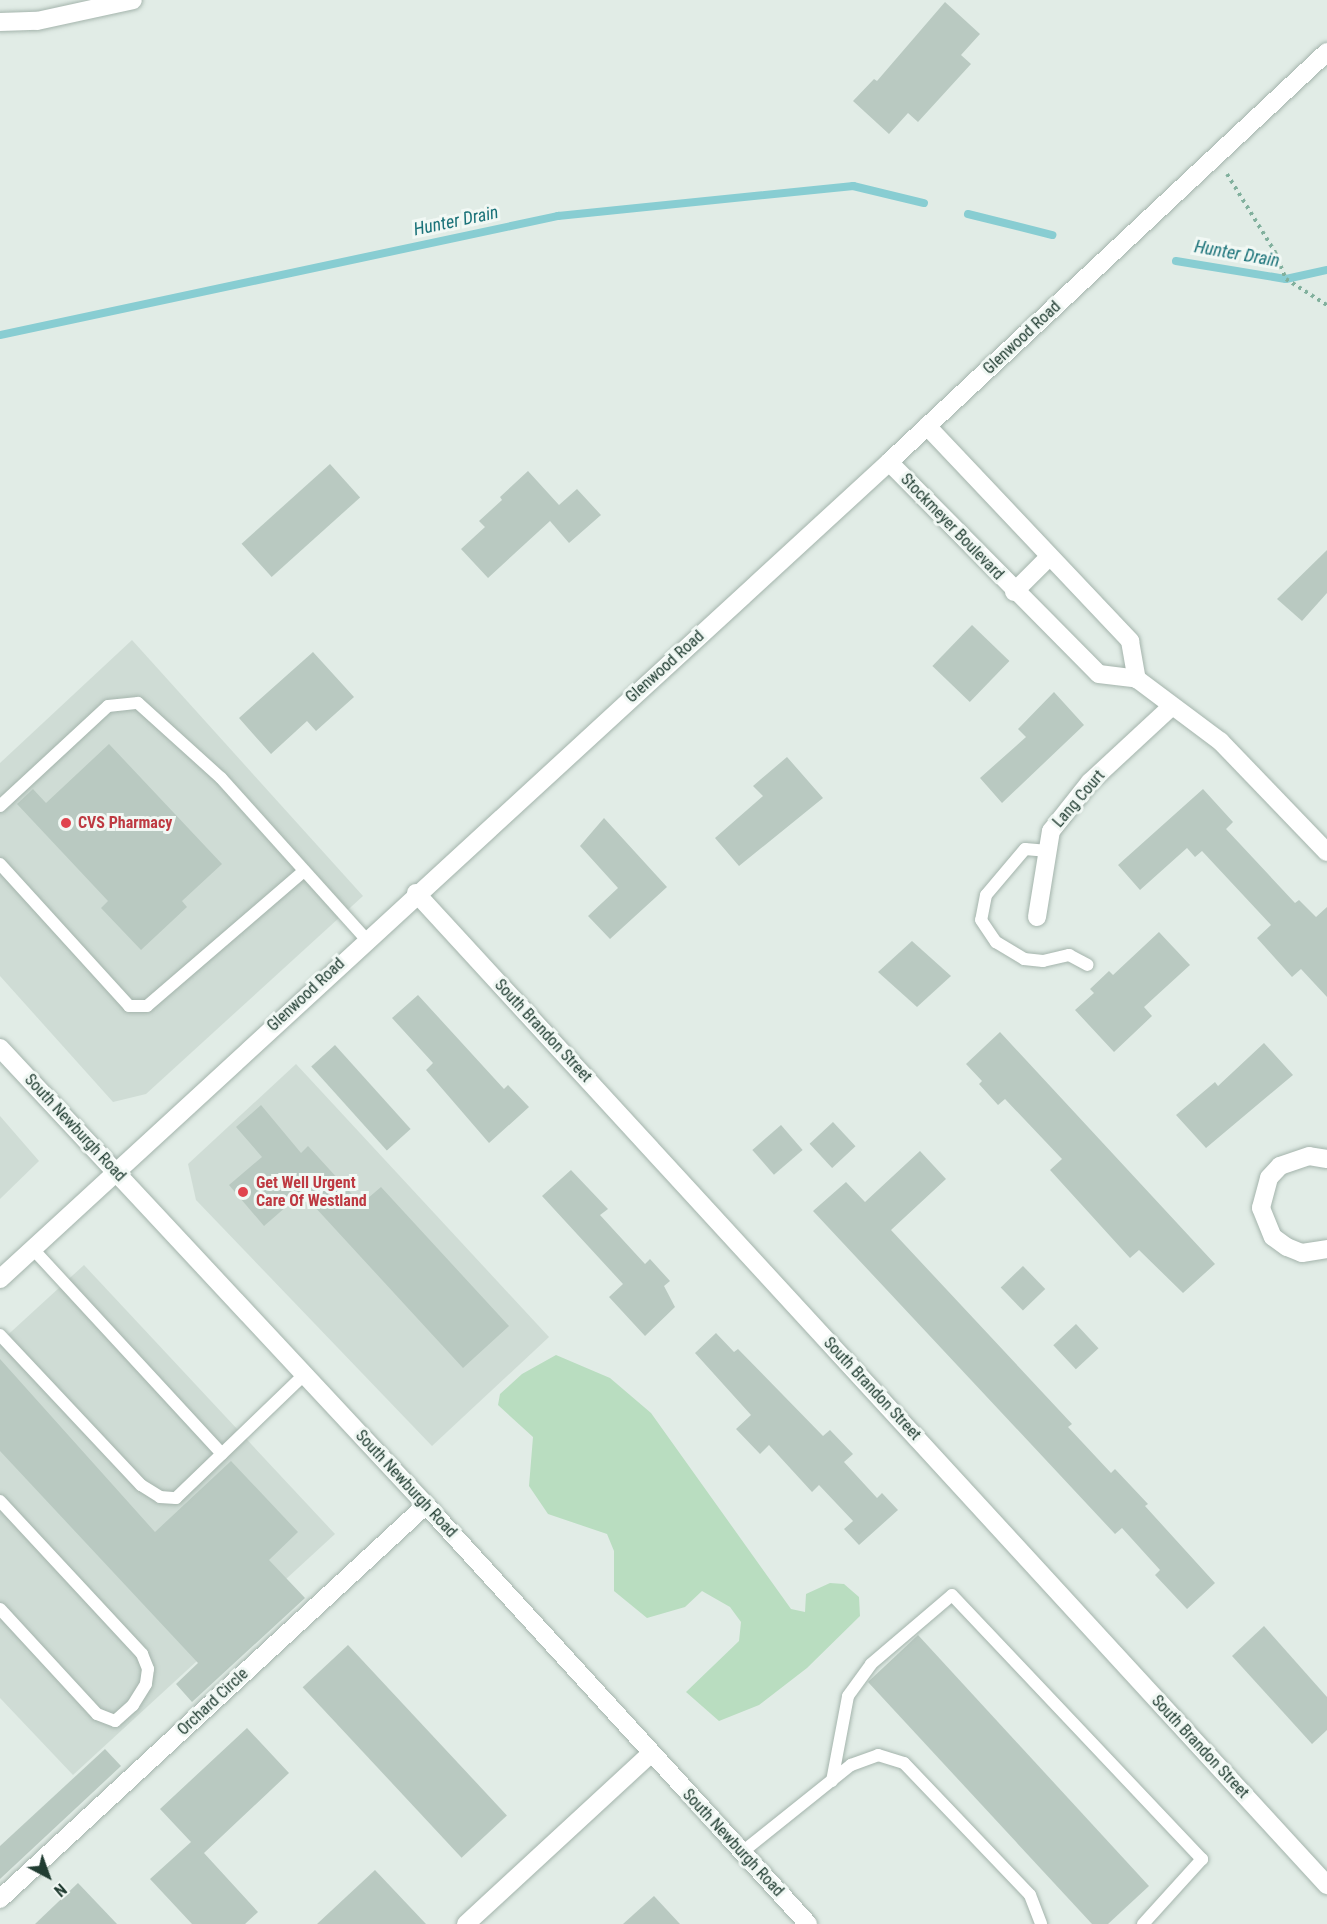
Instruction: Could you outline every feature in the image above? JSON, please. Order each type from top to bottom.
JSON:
[{"type":"street","points":[[0,22],[37,21],[133,0]]},
{"type":"street","name":"Glenwood Road","points":[[0,1279],[416,893],[890,462],[1327,52]]},
{"type":"street","points":[[927,426],[1048,557],[1130,641],[1137,680]]},
{"type":"street","name":"Stockmeyer Boulevard","points":[[890,462],[1014,592],[1099,674],[1137,680],[1171,707],[1221,741],[1327,852]]},
{"type":"street","name":"Stockmeyer Boulevard","points":[[1014,592],[1048,557]]},
{"type":"street","name":"Lang Court","points":[[1037,917],[1051,831],[1090,782],[1171,707]]},
{"type":"street","name":"South Brandon Street","points":[[416,893],[1327,1885]]},
{"type":"street","name":"South Newburgh Road","points":[[0,1048],[426,1505],[803,1922]]},
{"type":"street","points":[[1327,1159],[1309,1156],[1280,1166],[1269,1178],[1261,1208],[1273,1237],[1287,1247],[1302,1252],[1327,1250]]},
{"type":"street","name":"Orchard Circle","points":[[0,1899],[426,1505]]},
{"type":"street","points":[[466,1924],[651,1753]]},
{"type":"lane","points":[[0,806],[108,706],[138,703],[221,778],[366,939]]},
{"type":"lane","points":[[1048,851],[1025,849],[986,895],[981,920],[996,942],[1024,959],[1043,961],[1069,955],[1088,965]]},
{"type":"lane","points":[[0,864],[129,1006],[147,1006],[304,871]]},
{"type":"lane","points":[[32,1248],[222,1454]]},
{"type":"lane","points":[[0,1335],[141,1485],[160,1497],[176,1498],[305,1374]]},
{"type":"lane","points":[[0,1609],[97,1714],[115,1721],[133,1705],[148,1669],[142,1654],[2,1509]]},
{"type":"lane","points":[[832,1781],[848,1695],[871,1664],[952,1595],[1202,1859],[1143,1924]]},
{"type":"lane","points":[[741,1853],[851,1765],[878,1755],[904,1763],[1030,1895],[1041,1924]]},
{"type":"path","points":[[1212,158],[1232,179],[1286,279],[1327,305]]},
{"type":"shaded area","points":[[132,640],[363,896],[146,1094],[113,1102],[0,976],[0,763]]},
{"type":"shaded area","points":[[296,1064],[549,1337],[432,1446],[196,1200],[188,1164]]},
{"type":"shaded area","points":[[0,1116],[39,1161],[0,1199]]},
{"type":"shaded area","points":[[84,1265],[335,1534],[73,1775],[0,1698],[0,1342]]},
{"type":"green space","points":[[556,1355],[610,1378],[651,1413],[791,1609],[805,1612],[806,1594],[830,1583],[844,1584],[859,1597],[860,1616],[807,1668],[759,1705],[719,1721],[686,1692],[739,1641],[741,1622],[730,1607],[702,1591],[685,1607],[647,1618],[614,1591],[614,1551],[607,1534],[548,1514],[529,1486],[533,1437],[498,1405],[500,1394],[522,1374]]},
{"type":"building","points":[[945,2],[980,34],[961,55],[971,64],[918,122],[908,113],[889,134],[853,101],[874,79],[877,81]]},
{"type":"building","points":[[330,464],[360,497],[272,577],[242,544]]},
{"type":"building","points":[[528,471],[559,505],[577,489],[601,515],[569,543],[550,521],[488,578],[461,549],[485,527],[479,521]]},
{"type":"building","points":[[1327,550],[1327,593],[1302,621],[1277,599]]},
{"type":"building","points":[[972,625],[1009,661],[970,702],[932,666]]},
{"type":"building","points":[[313,652],[354,697],[316,731],[307,721],[271,754],[239,718]]},
{"type":"building","points":[[1054,692],[1084,725],[1002,803],[980,778],[1026,737],[1018,729]]},
{"type":"building","name":"CVS Pharmacy","points":[[109,744],[222,864],[182,901],[187,907],[141,950],[101,908],[108,901],[17,804],[33,789],[46,803]]},
{"type":"building","points":[[787,757],[823,798],[739,866],[715,838],[763,796],[753,786]]},
{"type":"building","points":[[1203,789],[1233,822],[1226,829],[1295,903],[1299,900],[1316,917],[1327,907],[1327,997],[1301,969],[1292,977],[1257,938],[1271,925],[1202,851],[1195,857],[1187,848],[1140,890],[1118,865]]},
{"type":"building","points":[[604,818],[667,887],[610,939],[588,916],[618,888],[580,846]]},
{"type":"building","points":[[1159,932],[1190,965],[1144,1007],[1152,1016],[1114,1052],[1075,1010],[1094,993],[1090,989],[1109,971],[1113,975]]},
{"type":"building","points":[[912,941],[951,976],[917,1007],[878,972]]},
{"type":"building","points":[[418,995],[504,1089],[508,1085],[529,1107],[489,1143],[426,1070],[433,1063],[392,1018]]},
{"type":"building","points":[[1000,1032],[1215,1264],[1183,1293],[1139,1250],[1130,1258],[1050,1170],[1062,1159],[1005,1099],[998,1105],[979,1084],[982,1081],[966,1064]]},
{"type":"building","points":[[1264,1043],[1293,1075],[1206,1148],[1176,1115],[1215,1082],[1218,1086]]},
{"type":"building","points":[[335,1045],[411,1129],[387,1150],[311,1066]]},
{"type":"building","points":[[261,1105],[301,1153],[308,1146],[361,1204],[381,1187],[509,1326],[463,1368],[302,1193],[264,1226],[229,1185],[262,1157],[236,1127]]},
{"type":"building","points":[[833,1122],[856,1146],[832,1168],[810,1144]]},
{"type":"building","points":[[781,1125],[803,1150],[774,1175],[752,1150]]},
{"type":"building","points":[[920,1151],[946,1179],[891,1230],[1072,1424],[1068,1427],[1111,1473],[1115,1469],[1148,1504],[1145,1506],[1215,1583],[1187,1609],[1155,1575],[1160,1570],[1122,1528],[1115,1534],[813,1211],[846,1182],[865,1202]]},
{"type":"building","points":[[571,1170],[608,1209],[600,1215],[645,1264],[650,1259],[670,1281],[664,1286],[675,1307],[645,1336],[609,1297],[623,1284],[542,1196]]},
{"type":"building","points":[[1023,1266],[1045,1289],[1023,1311],[1001,1288]]},
{"type":"building","points":[[1076,1324],[1099,1348],[1076,1369],[1053,1345]]},
{"type":"building","points":[[716,1333],[734,1352],[738,1349],[823,1436],[830,1430],[853,1454],[844,1462],[877,1498],[882,1493],[898,1510],[859,1545],[844,1529],[853,1521],[819,1485],[812,1492],[769,1445],[760,1454],[736,1429],[751,1415],[695,1353]]},
{"type":"building","points":[[0,1359],[155,1532],[231,1461],[298,1532],[269,1560],[305,1598],[192,1702],[176,1684],[198,1663],[0,1451]]},
{"type":"building","points":[[1264,1626],[1327,1697],[1327,1730],[1312,1744],[1232,1656]]},
{"type":"building","points":[[918,1635],[1149,1886],[1108,1924],[1092,1924],[868,1682]]},
{"type":"building","points":[[348,1645],[507,1815],[462,1858],[303,1687]]},
{"type":"building","points":[[247,1728],[289,1773],[204,1853],[258,1912],[245,1924],[192,1924],[150,1879],[191,1842],[160,1809]]},
{"type":"building","points":[[105,1749],[121,1766],[0,1879],[0,1846]]},
{"type":"building","points":[[375,1870],[426,1924],[317,1924]]},
{"type":"building","points":[[78,1883],[117,1924],[35,1924]]},
{"type":"building","points":[[654,1896],[680,1924],[623,1924]]},
{"type":"waterway","name":"Hunter Drain","points":[[0,335],[558,216],[853,186],[924,203]]},
{"type":"waterway","name":"Hunter Drain","points":[[968,214],[1052,235]]},
{"type":"waterway","name":"Hunter Drain","points":[[1176,261],[1286,279],[1327,270]]},
{"type":"place","name":"CVS Pharmacy","points":[[66,823]]},
{"type":"place","name":"Get Well Urgent Care Of Westland","points":[[243,1192]]}]
